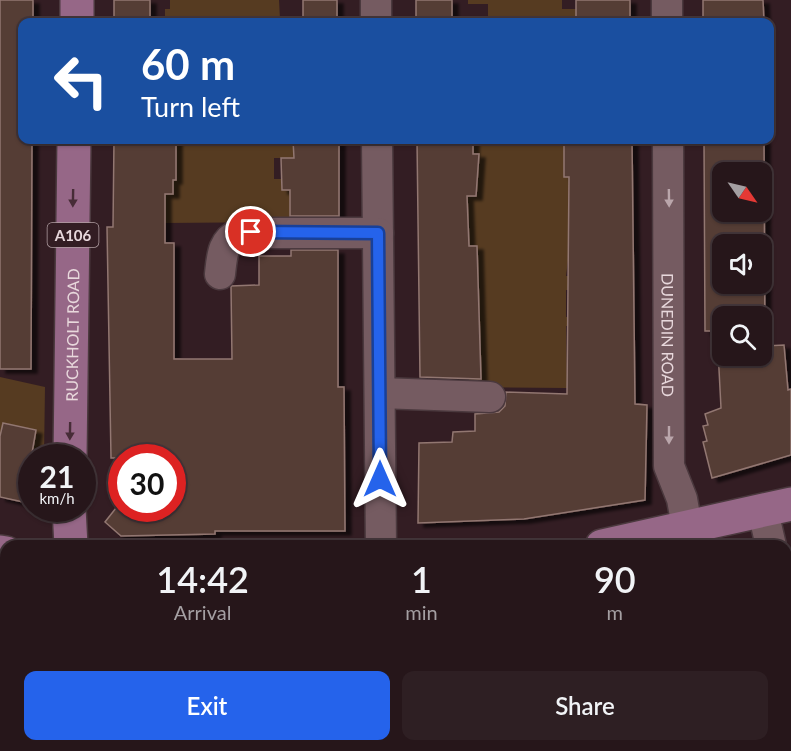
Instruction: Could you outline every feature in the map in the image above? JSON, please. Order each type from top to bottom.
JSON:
[{"type":"main road","points":[[77,0],[77,18]]},
{"type":"main road","name":"RUCKHOLT ROAD","points":[[69,444],[75,144]]},
{"type":"main road","points":[[629,540],[777,508]]},
{"type":"main road","points":[[70,522],[71,540]]},
{"type":"street","points":[[376,0],[376,18]]},
{"type":"street","points":[[666,0],[667,18]]},
{"type":"street","points":[[377,144],[381,540]]},
{"type":"street","name":"DUNEDIN ROAD","points":[[668,144],[669,466],[682,499],[687,527]]},
{"type":"street","points":[[220,274],[224,248],[228,241],[240,233],[378,233]]},
{"type":"street","points":[[380,393],[490,398]]},
{"type":"street","points":[[772,540],[777,508]]},
{"type":"shaded area","points":[[170,0],[279,0],[280,18],[165,18],[165,9],[170,9]]},
{"type":"shaded area","points":[[468,0],[562,0],[562,9],[576,9],[576,18],[488,18],[488,4],[468,4]]},
{"type":"shaded area","points":[[176,144],[293,144],[294,158],[274,158],[274,179],[282,179],[282,190],[307,189],[290,208],[290,222],[164,223],[149,194],[173,194],[173,180],[176,180]]},
{"type":"shaded area","points":[[473,144],[564,144],[564,177],[579,177],[566,276],[599,276],[599,290],[566,290],[566,317],[599,317],[580,326],[566,326],[567,388],[469,387],[469,367],[481,367],[477,246],[453,246],[468,231],[468,205],[453,205],[453,196],[476,196],[479,154],[473,154]]},
{"type":"shaded area","points":[[0,377],[45,387],[44,444],[33,444],[36,430],[0,436]]},
{"type":"building","points":[[0,0],[33,0],[33,18],[18,18],[18,144],[32,144],[31,369],[0,369]]},
{"type":"building","points":[[114,0],[150,0],[150,18],[114,18]]},
{"type":"building","points":[[303,0],[337,0],[337,18],[303,18]]},
{"type":"building","points":[[416,0],[452,0],[452,18],[416,18]]},
{"type":"building","points":[[576,0],[630,0],[630,18],[576,18]]},
{"type":"building","points":[[703,0],[763,0],[764,18],[703,18]]},
{"type":"building","points":[[114,144],[176,144],[176,180],[173,180],[173,194],[165,194],[165,243],[174,243],[174,359],[232,359],[231,286],[259,285],[259,256],[291,256],[291,250],[338,250],[338,387],[344,387],[345,531],[215,531],[215,534],[121,536],[105,522],[108,518],[108,522],[186,522],[186,444],[111,444],[107,227],[113,227]]},
{"type":"building","points":[[293,144],[339,144],[339,216],[290,216],[290,190],[282,190],[281,158],[294,158]]},
{"type":"building","points":[[417,144],[473,144],[473,154],[479,154],[476,196],[467,196],[469,246],[477,246],[481,379],[420,377]]},
{"type":"building","points":[[564,144],[632,144],[635,404],[647,405],[645,500],[524,519],[418,523],[419,443],[452,442],[453,432],[475,431],[475,414],[499,412],[505,406],[506,392],[567,394],[569,177],[564,177]]},
{"type":"building","points":[[704,144],[764,144],[764,162],[712,162],[712,222],[764,222],[764,234],[712,234],[712,294],[765,294],[765,306],[712,306],[712,331],[705,331]]},
{"type":"building","points":[[784,345],[788,390],[791,389],[791,455],[712,478],[703,442],[707,441],[703,426],[708,425],[705,414],[721,408],[719,366],[772,366],[772,346]]},
{"type":"building","points":[[3,423],[36,430],[34,444],[18,444],[18,501],[0,497],[0,436]]},
{"type":"route","points":[[251,232],[378,233],[380,479]]}]
